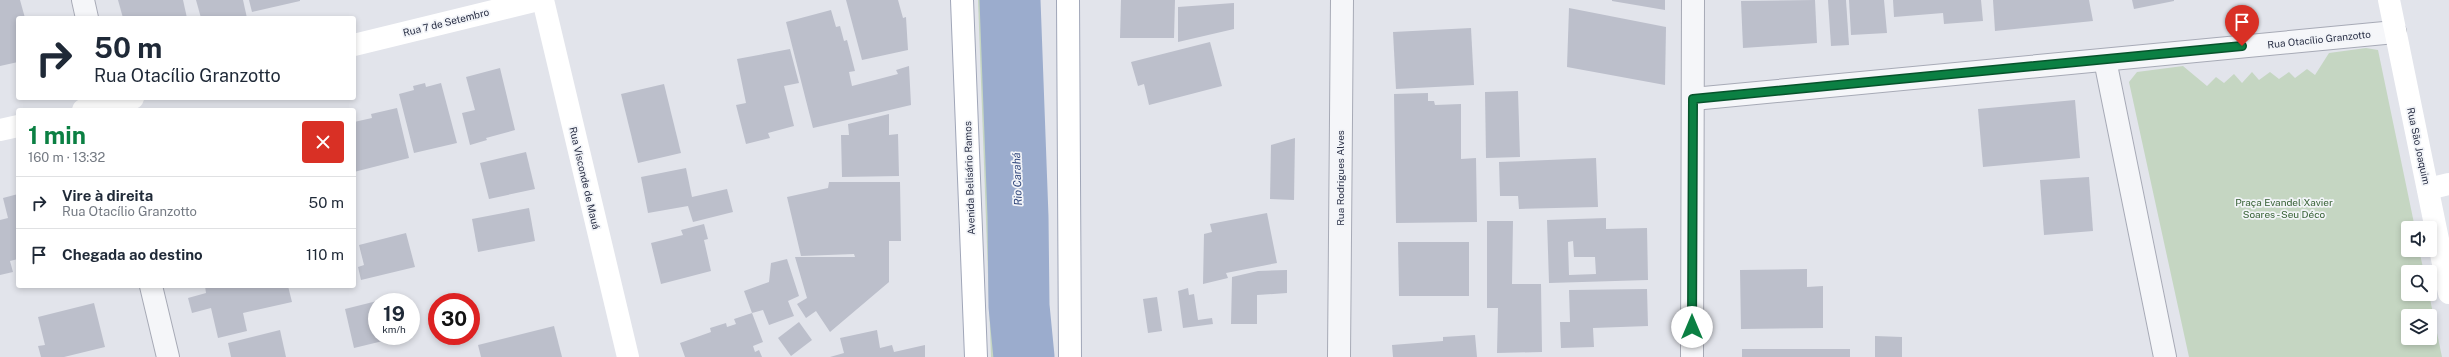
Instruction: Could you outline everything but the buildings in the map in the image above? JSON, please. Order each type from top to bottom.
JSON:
[{"type":"street","points":[[83,0],[87,16]]},
{"type":"street","name":"Rua 7 de Setembro","points":[[356,44],[538,0]]},
{"type":"street","name":"Rua Visconde de Mauá","points":[[542,0],[628,357]]},
{"type":"street","name":"Avenida Belisário Ramos","points":[[962,0],[976,357]]},
{"type":"street","points":[[1068,0],[1070,357]]},
{"type":"street","name":"Rua Rodrigues Alves","points":[[1339,357],[1342,0]]},
{"type":"street","points":[[1692,357],[1693,0]]},
{"type":"street","name":"Rua São Joaquim","points":[[2389,0],[2449,293]]},
{"type":"street","name":"Rua Otacílio Granzotto","points":[[1693,99],[2395,32]]},
{"type":"street","points":[[2105,60],[2166,357]]},
{"type":"street","points":[[91,108],[125,100]]},
{"type":"street","points":[[0,130],[16,126]]},
{"type":"street","points":[[2428,189],[2449,184]]},
{"type":"street","points":[[151,288],[168,357]]},
{"type":"green space","points":[[978,0],[1037,0],[1048,357],[991,357]]},
{"type":"green space","name":"Praça Evandel Xavier Soares - Seu Déco","points":[[2366,48],[2378,50],[2414,221],[2401,221],[2401,257],[2421,257],[2422,265],[2401,265],[2401,301],[2430,301],[2432,309],[2401,309],[2401,345],[2437,345],[2437,333],[2442,357],[2189,357],[2129,82],[2137,72],[2183,66],[2207,86],[2216,77],[2224,83],[2234,74],[2242,83],[2252,72],[2259,80],[2270,72],[2279,79],[2289,72],[2295,78],[2307,69],[2315,75],[2329,53]]},
{"type":"waterway","name":"Rio Carahá","points":[[1010,0],[1018,217],[1019,306],[1024,357]]},
{"type":"waterway","points":[[994,222],[1018,217]]},
{"type":"route","points":[[1692,327],[1693,99],[2242,46]]}]
